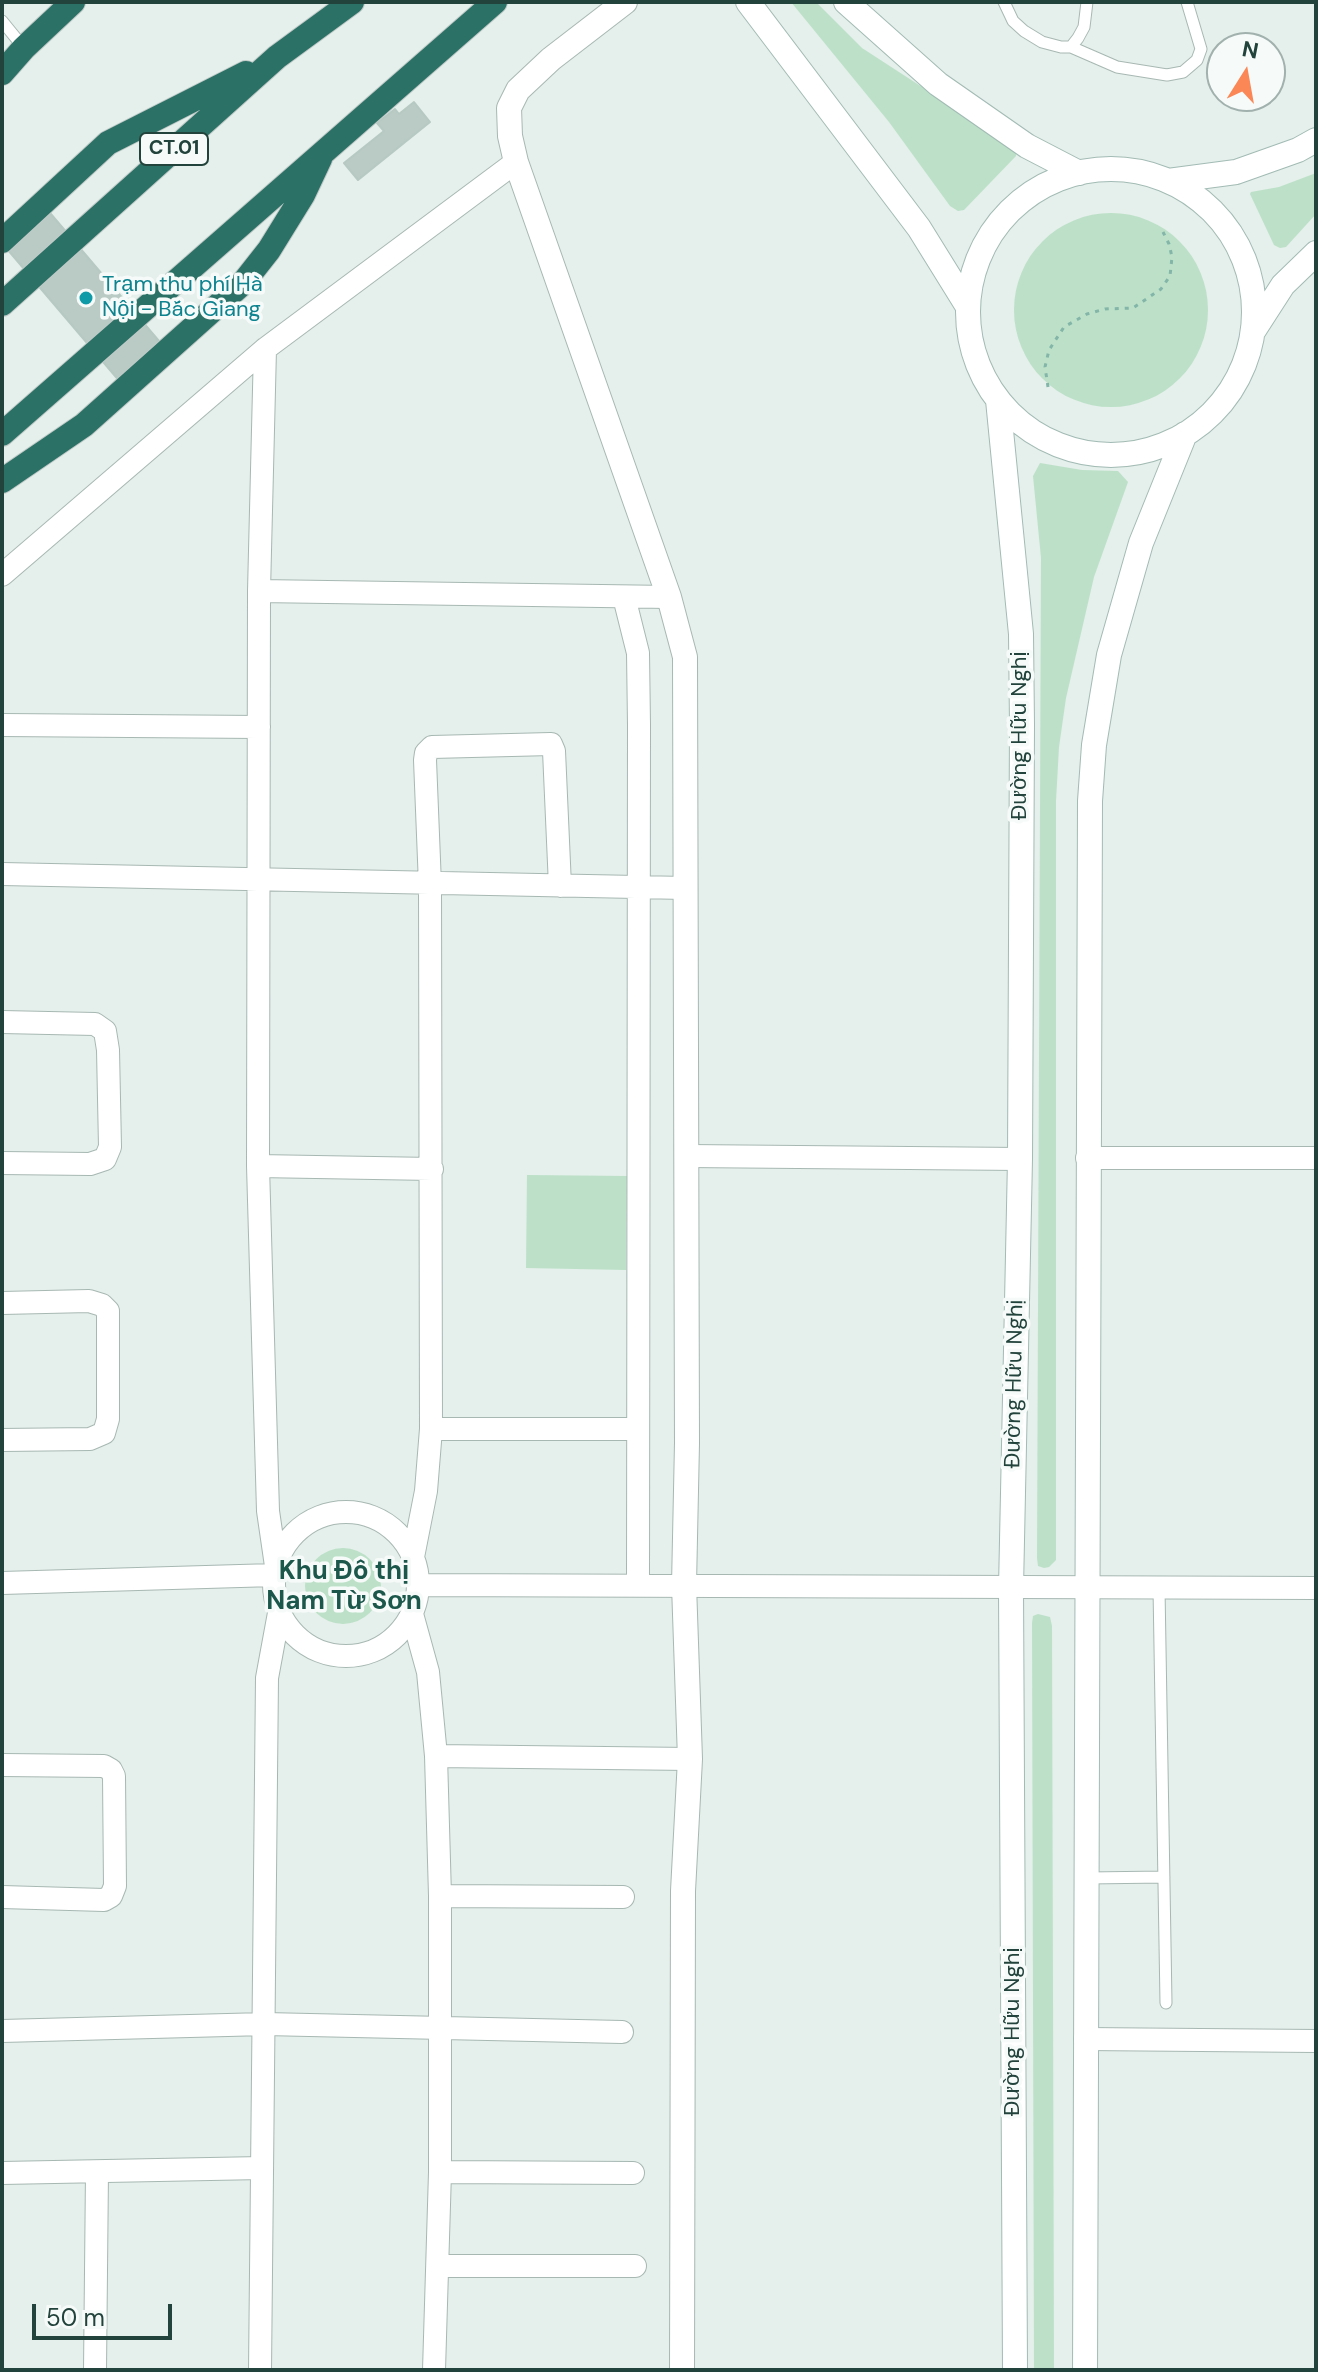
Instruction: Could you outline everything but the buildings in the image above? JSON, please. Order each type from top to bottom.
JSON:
[{"type":"highway","points":[[2,73],[73,2]]},
{"type":"highway","name":"CT.01","points":[[2,304],[277,57],[352,2]]},
{"type":"highway","points":[[2,434],[495,2]]},
{"type":"highway","name":"CT.01","points":[[2,241],[108,143],[277,57]]},
{"type":"highway","points":[[2,481],[84,425],[243,283],[269,250],[303,195],[324,150]]},
{"type":"main road","points":[[625,2],[551,59],[518,90],[509,108],[510,136],[516,162],[669,597],[685,657],[687,1443],[684,1585],[690,1759],[683,1891],[682,2370]]},
{"type":"main road","points":[[748,2],[919,228],[968,307]]},
{"type":"main road","points":[[846,2],[938,84],[1027,146],[1079,173]]},
{"type":"main road","points":[[1168,181],[1236,172],[1298,150],[1316,140]]},
{"type":"main road","points":[[1117,170],[1143,173],[1168,181],[1209,208],[1238,247],[1253,293],[1253,333],[1244,367],[1230,391],[1214,412],[1185,434],[1147,450],[1100,454],[1054,443],[1033,431],[998,400],[975,356],[968,307],[977,261],[1000,221],[1036,191],[1079,173],[1117,170]]},
{"type":"main road","points":[[1253,333],[1283,285],[1316,253]]},
{"type":"main road","name":"Đường Hữu Nghị","points":[[998,400],[1021,634],[1020,1159],[1011,1588],[1015,2370]]},
{"type":"main road","points":[[1085,2370],[1088,856],[1094,745],[1109,655],[1148,523],[1185,434]]},
{"type":"street","points":[[2,575],[265,349],[516,162]]},
{"type":"street","points":[[265,349],[259,591],[258,1166],[268,1511],[275,1601],[279,1613],[294,1634],[314,1649],[326,1654],[352,1656],[376,1650],[406,1625],[412,1614],[418,1585],[413,1557],[405,1542],[387,1525],[364,1515],[339,1513],[314,1519],[297,1531],[281,1551],[275,1571]]},
{"type":"street","points":[[259,591],[669,597]]},
{"type":"street","points":[[624,597],[638,653],[638,1585]]},
{"type":"street","points":[[2,725],[259,727]]},
{"type":"street","points":[[413,1557],[426,1491],[431,1429],[430,885],[426,753],[432,747],[551,744],[554,751],[560,886]]},
{"type":"street","points":[[2,874],[685,888]]},
{"type":"street","points":[[2,1022],[95,1024],[105,1031],[110,1147],[105,1159],[90,1164],[2,1163]]},
{"type":"street","points":[[687,1156],[1020,1159]]},
{"type":"street","points":[[1087,1158],[1316,1158]]},
{"type":"street","points":[[258,1166],[432,1169]]},
{"type":"street","points":[[2,1303],[89,1301],[102,1305],[108,1311],[108,1419],[104,1433],[90,1439],[2,1440]]},
{"type":"street","points":[[431,1429],[638,1429]]},
{"type":"street","points":[[2,1583],[275,1571]]},
{"type":"street","points":[[418,1585],[1316,1588]]},
{"type":"street","points":[[260,2370],[267,1678],[279,1613]]},
{"type":"street","points":[[412,1614],[428,1672],[436,1756],[440,1896],[440,2172],[434,2370]]},
{"type":"street","points":[[436,1756],[690,1759]]},
{"type":"street","points":[[2,1765],[104,1766],[111,1770],[114,1776],[115,1886],[111,1896],[104,1900],[2,1897]]},
{"type":"street","points":[[440,1896],[623,1897]]},
{"type":"street","points":[[2,2031],[265,2024],[622,2032]]},
{"type":"street","points":[[1085,2039],[1316,2041]]},
{"type":"street","points":[[2,2173],[262,2168]]},
{"type":"street","points":[[95,2370],[97,2172]]},
{"type":"street","points":[[440,2172],[633,2173]]},
{"type":"street","points":[[438,2266],[635,2266]]},
{"type":"lane","points":[[1004,2],[1013,21],[1032,37],[1053,46],[1071,47],[1117,67],[1167,75],[1183,72],[1197,60],[1201,49],[1187,2]]},
{"type":"lane","points":[[1071,47],[1084,27],[1087,2]]},
{"type":"lane","points":[[2,21],[24,48]]},
{"type":"lane","points":[[1159,1588],[1166,2003]]},
{"type":"lane","points":[[1086,1878],[1164,1877]]},
{"type":"path","points":[[1048,387],[1045,367],[1049,350],[1064,327],[1087,314],[1105,309],[1133,308],[1161,289],[1170,276],[1172,257],[1163,232]]},
{"type":"green space","points":[[791,2],[816,2],[862,48],[1016,148],[1016,156],[964,210],[958,211],[950,206],[889,122]]},
{"type":"green space","points":[[1316,173],[1316,214],[1286,247],[1274,245],[1251,192],[1279,187]]},
{"type":"green space","points":[[1111,213],[1148,220],[1180,241],[1201,273],[1208,310],[1201,347],[1180,379],[1148,400],[1111,407],[1074,400],[1042,379],[1021,347],[1014,310],[1021,273],[1042,241],[1074,220]]},
{"type":"green space","points":[[1040,463],[1082,470],[1118,471],[1128,482],[1094,577],[1066,698],[1059,747],[1056,801],[1056,1560],[1044,1568],[1038,1566],[1037,1558],[1041,558],[1033,476]]},
{"type":"green space","points":[[527,1175],[627,1176],[626,1270],[526,1268]]},
{"type":"green space","points":[[336,1548],[350,1548],[364,1554],[375,1565],[381,1586],[378,1601],[370,1613],[350,1624],[336,1624],[322,1618],[311,1607],[305,1593],[305,1579],[311,1565],[322,1554]]},
{"type":"green space","points":[[1033,1616],[1050,1617],[1052,1626],[1054,2370],[1034,2370],[1032,1623]]},
{"type":"place","name":"Trạm thu phí Hà Nội - Bắc Giang","points":[[86,298]]},
{"type":"district","name":"Khu Đô thị Nam Từ Sơn","points":[[344,1587]]}]
